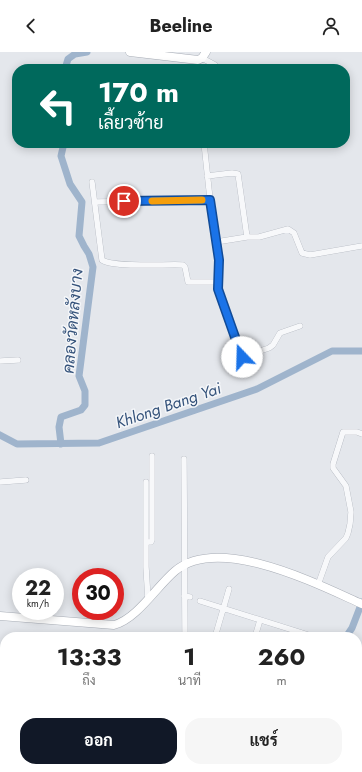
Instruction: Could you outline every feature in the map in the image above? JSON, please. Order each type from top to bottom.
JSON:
[{"type":"street","points":[[130,52],[190,56],[198,60],[204,55],[212,64]]},
{"type":"street","points":[[204,148],[219,260],[218,282],[221,300],[242,357],[268,348],[273,345],[280,333],[300,326]]},
{"type":"street","points":[[207,176],[232,173],[238,174],[248,238]]},
{"type":"street","points":[[92,182],[102,260],[106,262],[138,265],[183,266],[185,267],[188,282],[218,282]]},
{"type":"street","points":[[95,202],[210,200]]},
{"type":"street","points":[[216,242],[248,238],[288,229],[294,234],[302,253],[310,255],[362,246]]},
{"type":"street","points":[[0,361],[18,360]]},
{"type":"street","points":[[318,585],[328,557],[346,538],[349,528],[351,512],[346,486],[333,468],[337,449],[343,432],[358,432],[362,434]]},
{"type":"street","points":[[146,542],[152,541],[152,456]]},
{"type":"street","points":[[184,459],[184,565],[187,597],[185,632]]},
{"type":"street","points":[[0,482],[26,480]]},
{"type":"street","points":[[146,482],[146,567],[148,598]]},
{"type":"street","points":[[0,616],[114,625],[121,624],[127,620],[176,570],[184,565],[204,559],[216,558],[243,559],[297,576],[362,604]]},
{"type":"street","points":[[216,632],[229,589]]},
{"type":"street","points":[[200,601],[260,620],[291,632]]},
{"type":"street","points":[[256,632],[260,620]]},
{"type":"waterway","name":"คลองวัดหลังบาง","points":[[66,64],[68,59],[75,54],[87,52]]},
{"type":"waterway","name":"คลองวัดหลังบาง","points":[[61,444],[59,427],[61,417],[81,410],[85,405],[85,391],[79,376],[93,267],[89,254],[79,236],[82,202],[70,184],[61,156],[63,148]]},
{"type":"waterway","name":"Khlong Bang Yai","points":[[0,435],[17,444],[99,443],[257,389],[332,351],[362,351]]},
{"type":"waterway","points":[[349,632],[362,602]]},
{"type":"slow traffic","points":[[152,201],[202,200]]},
{"type":"route","points":[[124,201],[210,200],[219,260],[218,289],[242,357]]}]
